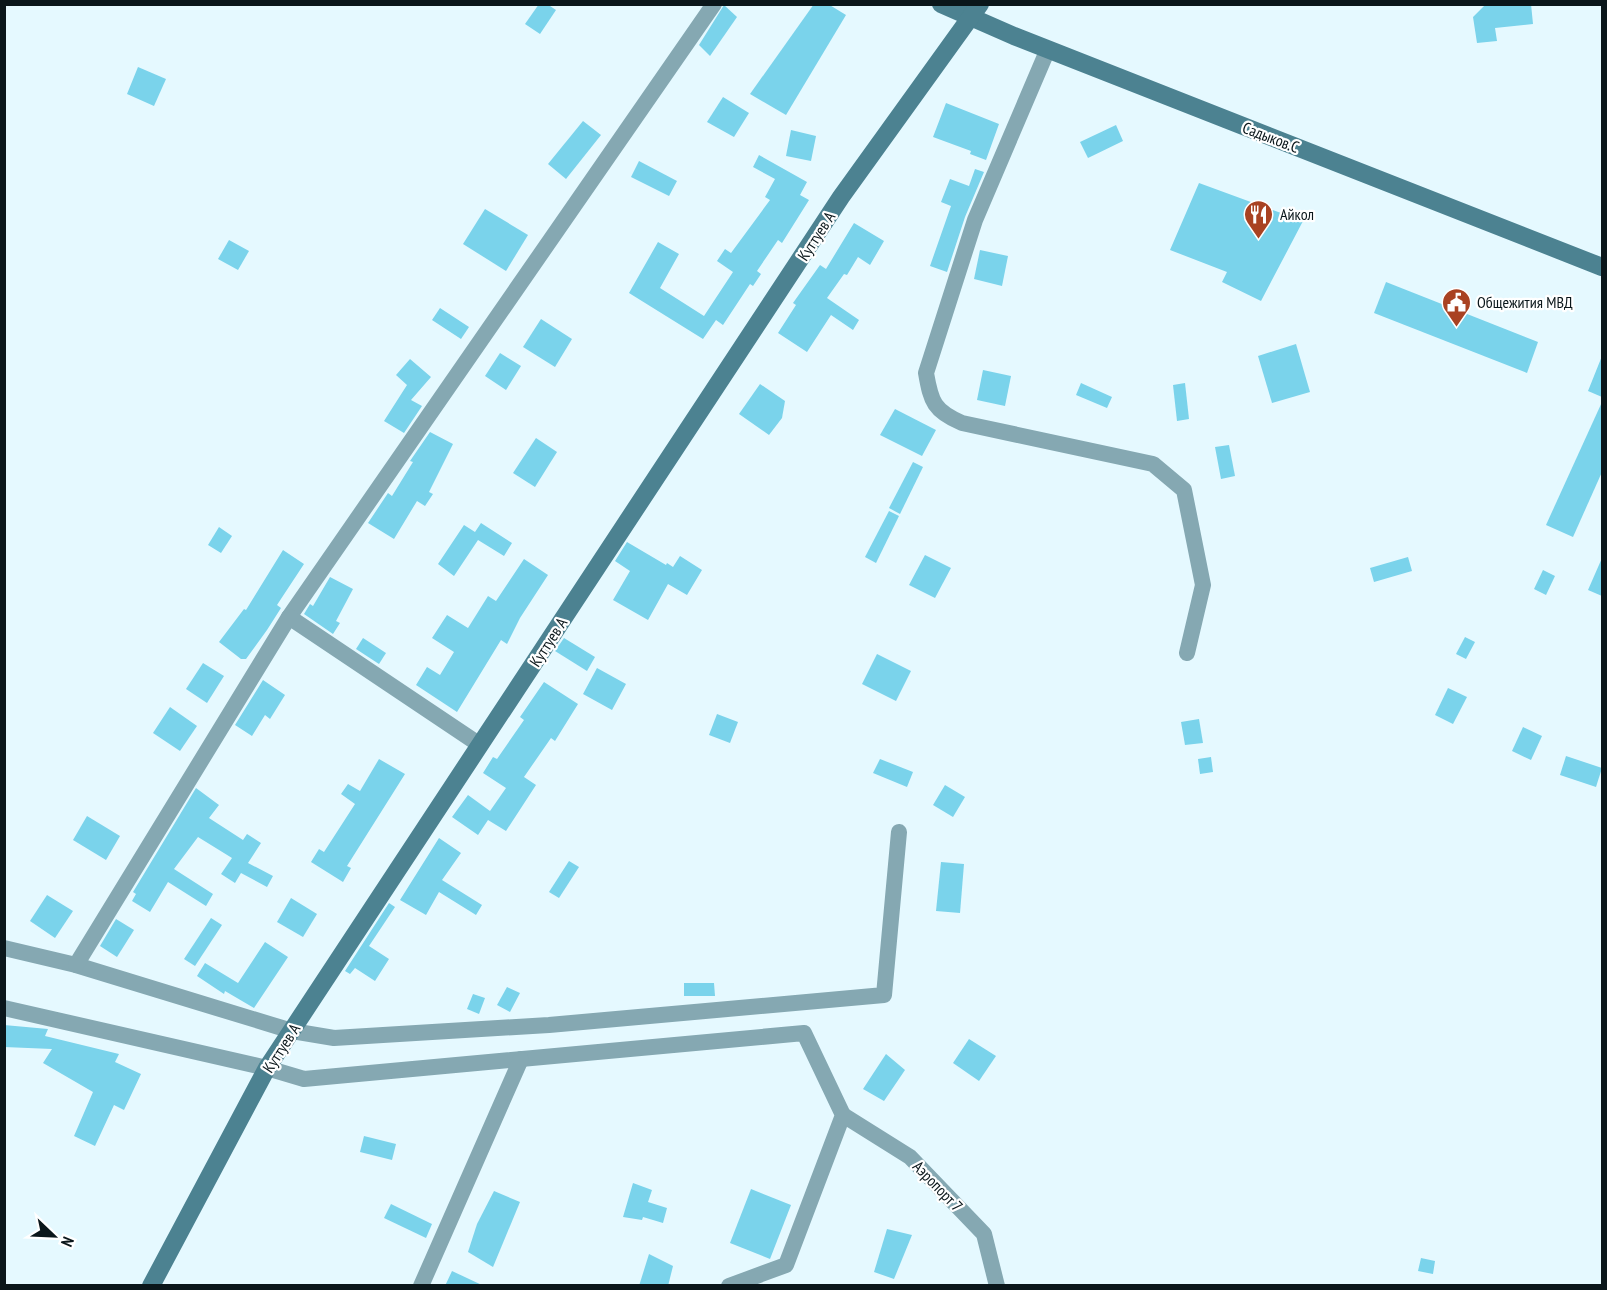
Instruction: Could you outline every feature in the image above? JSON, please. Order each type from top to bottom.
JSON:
[{"type":"street","points":[[76,965],[289,617],[714,4]]},
{"type":"street","name":"Садыков.С","points":[[941,4],[976,10],[1048,49],[1602,267]]},
{"type":"street","name":"Куттуев А","points":[[151,1286],[267,1068],[841,197],[976,10]]},
{"type":"street","points":[[1048,49],[1041,58],[975,220],[926,373],[930,399],[945,415],[962,423],[1153,465],[1184,490],[1203,585],[1187,653]]},
{"type":"street","points":[[289,617],[480,745]]},
{"type":"street","points":[[4,948],[76,965],[292,1030],[334,1038],[549,1025],[884,995],[898,832]]},
{"type":"street","points":[[4,1008],[267,1068],[304,1079],[804,1033],[843,1115],[786,1265],[729,1286]]},
{"type":"street","points":[[421,1286],[521,1059]]},
{"type":"street","name":"Аэропорт 7","points":[[843,1115],[910,1157],[984,1234],[997,1286]]},
{"type":"building","points":[[539,4],[547,4],[556,10],[540,34],[525,24]]},
{"type":"building","points":[[814,4],[828,4],[846,15],[786,115],[750,94]]},
{"type":"building","points":[[1486,4],[1531,4],[1533,24],[1495,28],[1497,41],[1477,43],[1473,17]]},
{"type":"building","points":[[724,5],[737,17],[710,56],[699,45]]},
{"type":"building","points":[[138,67],[166,79],[154,106],[127,94]]},
{"type":"building","points":[[723,97],[749,113],[734,137],[707,122]]},
{"type":"building","points":[[946,103],[999,124],[986,160],[970,154],[971,151],[933,137]]},
{"type":"building","points":[[583,121],[601,135],[566,179],[548,164]]},
{"type":"building","points":[[1116,125],[1123,141],[1088,158],[1080,142]]},
{"type":"building","points":[[791,130],[816,136],[811,161],[786,156]]},
{"type":"building","points":[[759,155],[807,182],[800,195],[809,200],[782,243],[778,240],[757,271],[761,274],[753,286],[750,284],[723,325],[716,320],[703,339],[629,293],[658,242],[679,254],[660,288],[704,316],[733,272],[717,261],[725,249],[731,253],[770,200],[765,197],[775,179],[753,167]]},
{"type":"building","points":[[639,161],[677,181],[669,196],[631,177]]},
{"type":"building","points":[[975,169],[984,172],[965,217],[947,272],[930,266],[951,206],[941,202],[950,179],[969,186]]},
{"type":"building","points":[[1199,183],[1303,221],[1261,301],[1222,282],[1227,272],[1170,250]]},
{"type":"building","points":[[485,209],[528,235],[506,271],[463,244]]},
{"type":"building","points":[[854,223],[884,241],[870,265],[858,257],[847,275],[844,274],[827,298],[859,320],[853,330],[831,315],[807,352],[778,333],[796,305],[793,303],[820,265],[826,269]]},
{"type":"building","points":[[229,240],[249,251],[238,270],[218,259]]},
{"type":"building","points":[[980,250],[1008,256],[1002,286],[974,279]]},
{"type":"building","name":"Общежития МВД","points":[[1386,282],[1538,342],[1527,373],[1374,313]]},
{"type":"building","points":[[440,308],[469,327],[461,339],[432,320]]},
{"type":"building","points":[[541,319],[572,339],[555,367],[523,347]]},
{"type":"building","points":[[1296,344],[1310,392],[1272,403],[1258,356]]},
{"type":"building","points":[[500,353],[521,366],[506,390],[485,376]]},
{"type":"building","points":[[1602,356],[1602,397],[1588,391]]},
{"type":"building","points":[[410,359],[431,377],[411,400],[422,406],[404,433],[384,421],[407,385],[396,375]]},
{"type":"building","points":[[983,370],[1011,376],[1005,406],[977,400]]},
{"type":"building","points":[[1081,383],[1112,397],[1107,408],[1076,395]]},
{"type":"building","points":[[1185,383],[1189,419],[1177,421],[1173,385]]},
{"type":"building","points":[[760,384],[785,401],[782,418],[769,435],[739,414]]},
{"type":"building","points":[[1602,402],[1602,472],[1573,537],[1546,525]]},
{"type":"building","points":[[895,409],[936,430],[922,456],[880,435]]},
{"type":"building","points":[[430,432],[453,444],[429,492],[433,494],[425,506],[417,501],[394,539],[368,523],[388,493],[392,496],[413,462],[410,461]]},
{"type":"building","points":[[536,438],[557,452],[535,487],[513,473]]},
{"type":"building","points":[[1229,445],[1235,476],[1221,479],[1215,447]]},
{"type":"building","points":[[913,462],[923,467],[900,514],[889,508]]},
{"type":"building","points":[[889,511],[899,516],[876,563],[865,557]]},
{"type":"building","points":[[481,523],[512,543],[504,556],[478,540],[454,576],[438,564],[464,525],[475,532]]},
{"type":"building","points":[[219,527],[232,536],[221,553],[208,545]]},
{"type":"building","points":[[627,542],[666,565],[667,563],[673,567],[680,556],[702,570],[687,595],[668,584],[648,620],[613,600],[630,571],[615,561]]},
{"type":"building","points":[[283,550],[304,564],[277,605],[281,608],[267,630],[246,659],[241,659],[219,642],[244,609],[246,610]]},
{"type":"building","points":[[925,555],[951,568],[935,598],[909,585]]},
{"type":"building","points":[[1408,557],[1412,571],[1374,582],[1370,568]]},
{"type":"building","points":[[1602,558],[1602,596],[1588,590]]},
{"type":"building","points":[[524,559],[548,575],[520,618],[507,644],[501,640],[457,712],[416,685],[427,667],[440,675],[454,652],[432,638],[447,615],[468,628],[488,596],[496,601]]},
{"type":"building","points":[[1543,570],[1555,576],[1546,595],[1534,589]]},
{"type":"building","points":[[330,577],[353,589],[336,621],[340,623],[333,634],[304,614],[310,604],[313,606]]},
{"type":"building","points":[[1465,637],[1475,642],[1466,659],[1456,654]]},
{"type":"building","points":[[363,638],[386,653],[379,664],[356,649]]},
{"type":"building","points":[[564,638],[595,657],[587,671],[555,651]]},
{"type":"building","points":[[877,654],[911,671],[896,701],[862,684]]},
{"type":"building","points":[[203,663],[224,676],[207,703],[186,689]]},
{"type":"building","points":[[597,668],[626,684],[612,710],[583,694]]},
{"type":"building","points":[[263,680],[285,695],[270,719],[265,715],[252,736],[235,725]]},
{"type":"building","points":[[544,682],[578,704],[555,741],[551,738],[524,777],[536,785],[506,831],[488,820],[478,835],[452,817],[468,795],[490,811],[506,788],[483,773],[493,757],[497,759],[524,720],[520,717]]},
{"type":"building","points":[[1448,688],[1467,697],[1453,724],[1435,715]]},
{"type":"building","points":[[170,707],[197,726],[180,751],[153,733]]},
{"type":"building","points":[[717,714],[738,722],[730,743],[709,735]]},
{"type":"building","points":[[1199,719],[1203,743],[1185,745],[1181,722]]},
{"type":"building","points":[[1523,727],[1542,736],[1531,760],[1512,751]]},
{"type":"building","points":[[1566,756],[1602,768],[1596,787],[1560,775]]},
{"type":"building","points":[[1211,757],[1213,772],[1200,774],[1198,759]]},
{"type":"building","points":[[379,759],[405,774],[347,866],[351,868],[343,882],[311,862],[319,849],[324,852],[355,804],[341,794],[348,784],[360,791]]},
{"type":"building","points":[[880,759],[913,772],[907,787],[873,773]]},
{"type":"building","points":[[945,785],[965,797],[953,817],[933,805]]},
{"type":"building","points":[[196,788],[219,805],[209,818],[243,840],[247,834],[261,843],[248,863],[273,876],[267,887],[241,873],[235,883],[221,874],[232,858],[198,837],[174,869],[213,894],[206,906],[168,882],[150,912],[132,901],[136,894],[133,892]]},
{"type":"building","points":[[87,816],[120,836],[106,860],[73,840]]},
{"type":"building","points":[[439,838],[461,853],[442,880],[482,905],[476,915],[439,892],[426,915],[400,900]]},
{"type":"building","points":[[569,861],[579,867],[559,898],[549,892]]},
{"type":"building","points":[[941,862],[964,864],[960,913],[936,911]]},
{"type":"building","points":[[47,895],[73,911],[55,938],[30,921]]},
{"type":"building","points":[[291,898],[317,914],[303,937],[277,922]]},
{"type":"building","points":[[389,903],[395,907],[369,946],[389,959],[375,981],[355,968],[350,974],[345,971]]},
{"type":"building","points":[[211,918],[222,925],[195,966],[184,959]]},
{"type":"building","points":[[116,919],[134,930],[117,957],[100,946]]},
{"type":"building","points":[[265,942],[288,957],[254,1008],[225,991],[224,994],[197,976],[205,963],[238,983]]},
{"type":"building","points":[[684,983],[714,983],[715,996],[684,996]]},
{"type":"building","points":[[507,987],[520,993],[510,1012],[497,1005]]},
{"type":"building","points":[[473,994],[485,998],[479,1014],[467,1009]]},
{"type":"building","points":[[4,1025],[48,1029],[45,1036],[119,1054],[115,1062],[141,1074],[124,1110],[114,1105],[95,1146],[74,1136],[93,1092],[43,1063],[52,1049],[4,1047]]},
{"type":"building","points":[[969,1039],[996,1056],[979,1081],[953,1063]]},
{"type":"building","points":[[886,1054],[905,1070],[884,1101],[863,1089]]},
{"type":"building","points":[[364,1136],[396,1144],[392,1160],[360,1152]]},
{"type":"building","points":[[633,1183],[652,1190],[648,1202],[667,1208],[663,1223],[643,1217],[642,1220],[623,1217]]},
{"type":"building","points":[[751,1189],[791,1205],[770,1259],[730,1243]]},
{"type":"building","points":[[494,1191],[520,1202],[493,1267],[468,1252],[477,1224]]},
{"type":"building","points":[[391,1204],[432,1224],[426,1238],[384,1218]]},
{"type":"building","points":[[887,1229],[912,1235],[894,1279],[874,1272]]},
{"type":"building","points":[[649,1254],[673,1266],[668,1286],[639,1286]]},
{"type":"building","points":[[1421,1258],[1435,1261],[1433,1274],[1418,1271]]},
{"type":"building","points":[[452,1271],[484,1286],[445,1286]]},
{"type":"place","name":"Айкол","points":[[1259,240]]},
{"type":"place","name":"Общежития МВД","points":[[1456,328]]}]
